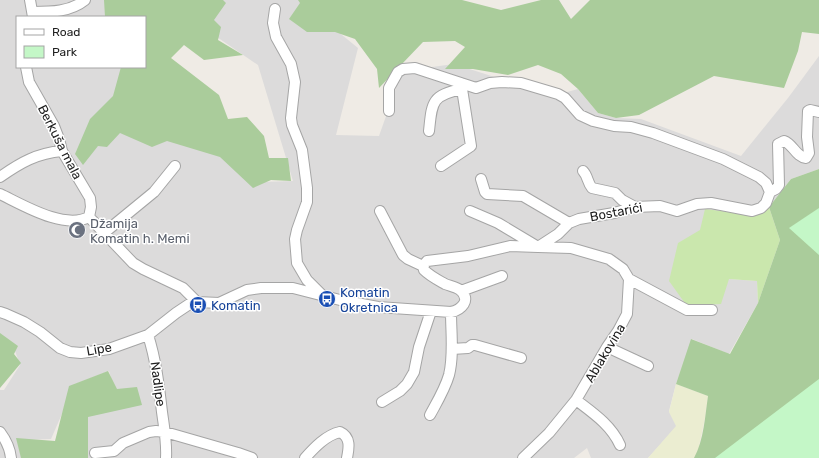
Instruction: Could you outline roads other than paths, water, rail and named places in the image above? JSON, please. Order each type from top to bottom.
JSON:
[{"type":"street","points":[[30,0],[33,15],[65,10],[79,5],[85,0]]},
{"type":"street","points":[[275,9],[273,23],[276,36],[291,64],[295,82],[292,124],[302,150],[307,188],[307,202],[295,239],[298,263],[307,280],[322,295]]},
{"type":"street","name":"Berkuša mala","points":[[26,68],[29,82],[54,126],[62,151],[90,198],[89,217]]},
{"type":"street","points":[[389,111],[389,88],[398,72],[403,69],[415,68],[461,86],[476,88],[490,83],[521,83],[551,91],[565,98],[580,115],[593,121],[614,126],[631,127],[694,147],[723,159],[759,176],[766,183],[770,192]]},
{"type":"street","points":[[430,131],[432,107],[436,100],[444,93],[461,86]]},
{"type":"street","points":[[441,166],[471,146],[461,86]]},
{"type":"street","name":"Bostarići","points":[[538,247],[558,234],[569,223],[579,219],[614,213],[634,207],[660,206],[677,211],[697,204],[711,203],[752,211],[761,208],[766,203],[770,192],[776,189],[779,185],[778,146],[780,142],[784,141],[789,143],[802,157],[806,158],[808,156],[807,122],[809,110],[819,112]]},
{"type":"street","points":[[0,177],[22,162],[36,156],[62,151]]},
{"type":"street","points":[[104,233],[154,192],[175,166]]},
{"type":"street","points":[[583,172],[586,174],[588,183],[592,188],[615,193],[622,200],[634,207]]},
{"type":"street","points":[[481,179],[484,192],[487,194],[523,196],[569,223]]},
{"type":"street","points":[[0,194],[37,212],[60,220],[82,221],[89,217],[133,263],[183,288],[197,302],[219,303],[247,290],[261,288],[293,288],[340,300],[378,306],[451,312],[458,310],[464,305],[465,299],[461,291],[427,273],[423,266],[403,255],[380,211]]},
{"type":"street","points":[[470,211],[498,223],[538,247]]},
{"type":"street","points":[[423,266],[424,263],[431,260],[468,256],[510,246],[571,248],[609,260],[623,269],[629,279],[687,310],[712,310]]},
{"type":"street","points":[[461,291],[502,276]]},
{"type":"street","name":"Ablakovina","points":[[524,458],[549,433],[576,400],[618,331],[627,314],[629,279]]},
{"type":"street","name":"Lipe","points":[[0,312],[24,322],[40,332],[60,348],[70,352],[81,353],[109,349],[148,335],[176,313],[191,303],[197,302]]},
{"type":"street","points":[[382,402],[400,391],[407,384],[414,372],[419,347],[431,311]]},
{"type":"street","points":[[430,415],[449,376],[452,360],[451,312]]},
{"type":"street","name":"Nadlipe","points":[[148,335],[154,355],[165,432],[166,458]]},
{"type":"street","points":[[452,349],[468,348],[475,345],[521,358]]},
{"type":"street","points":[[607,347],[648,366]]},
{"type":"street","points":[[576,400],[606,424],[620,445]]},
{"type":"street","points":[[95,453],[114,451],[123,443],[149,432],[156,431],[165,432],[252,458]]},
{"type":"street","points":[[0,432],[10,450],[11,458]]},
{"type":"street","points":[[305,458],[334,433],[340,432],[347,438],[350,446],[347,458]]},
{"type":"place","name":"Džamija Komatin h. Memi","points":[[77,230]]},
{"type":"place","name":"Komatin Okretnica","points":[[327,299]]},
{"type":"place","name":"Komatin","points":[[198,305]]}]
